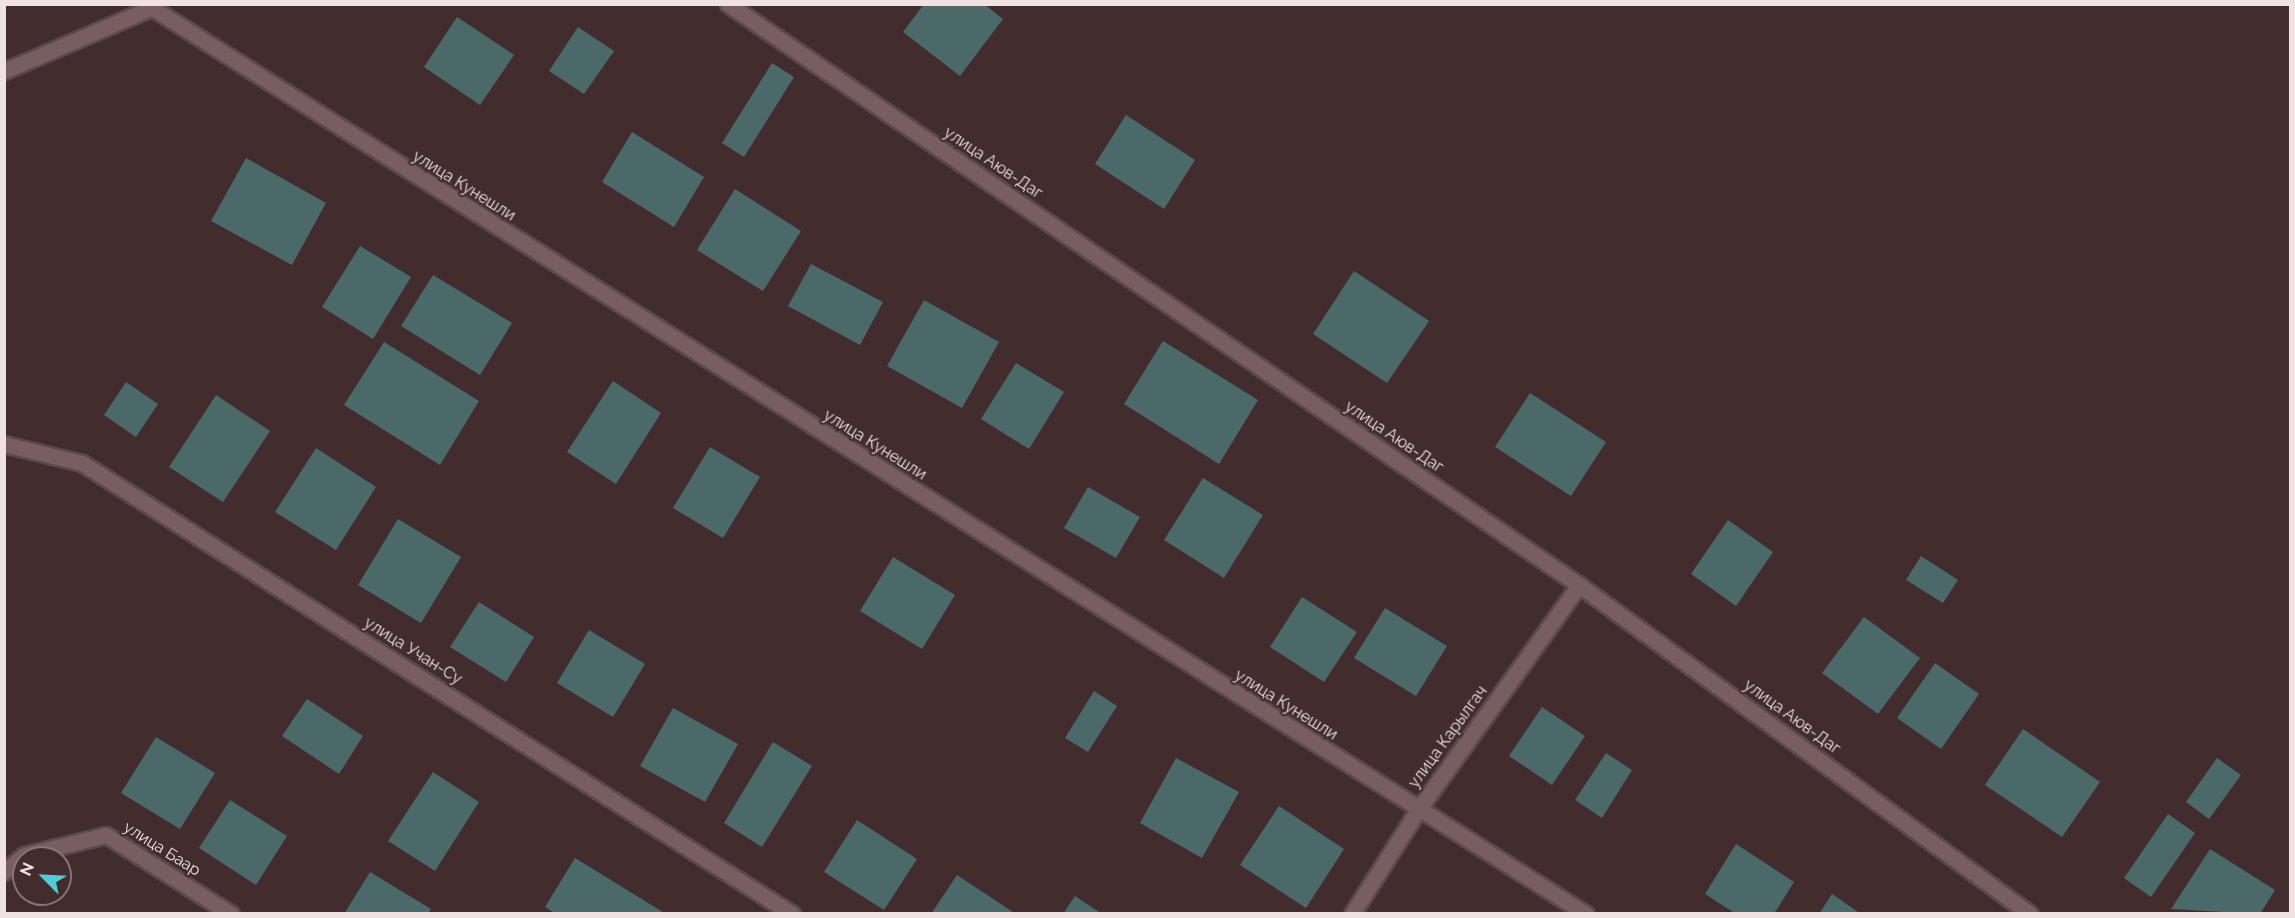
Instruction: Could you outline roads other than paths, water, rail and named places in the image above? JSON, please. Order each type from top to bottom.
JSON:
[{"type":"street","name":"улица Аюв-Даг","points":[[728,4],[1579,585],[2030,914]]},
{"type":"street","points":[[4,71],[148,6]]},
{"type":"street","name":"улица Кунешли","points":[[148,6],[1586,914]]},
{"type":"street","name":"улица Учан-Су","points":[[4,444],[82,463],[792,914]]},
{"type":"street","name":"улица Карылгач","points":[[1352,914],[1418,810],[1579,585]]},
{"type":"street","name":"улица Баар","points":[[4,872],[24,855],[106,835],[231,914]]}]
